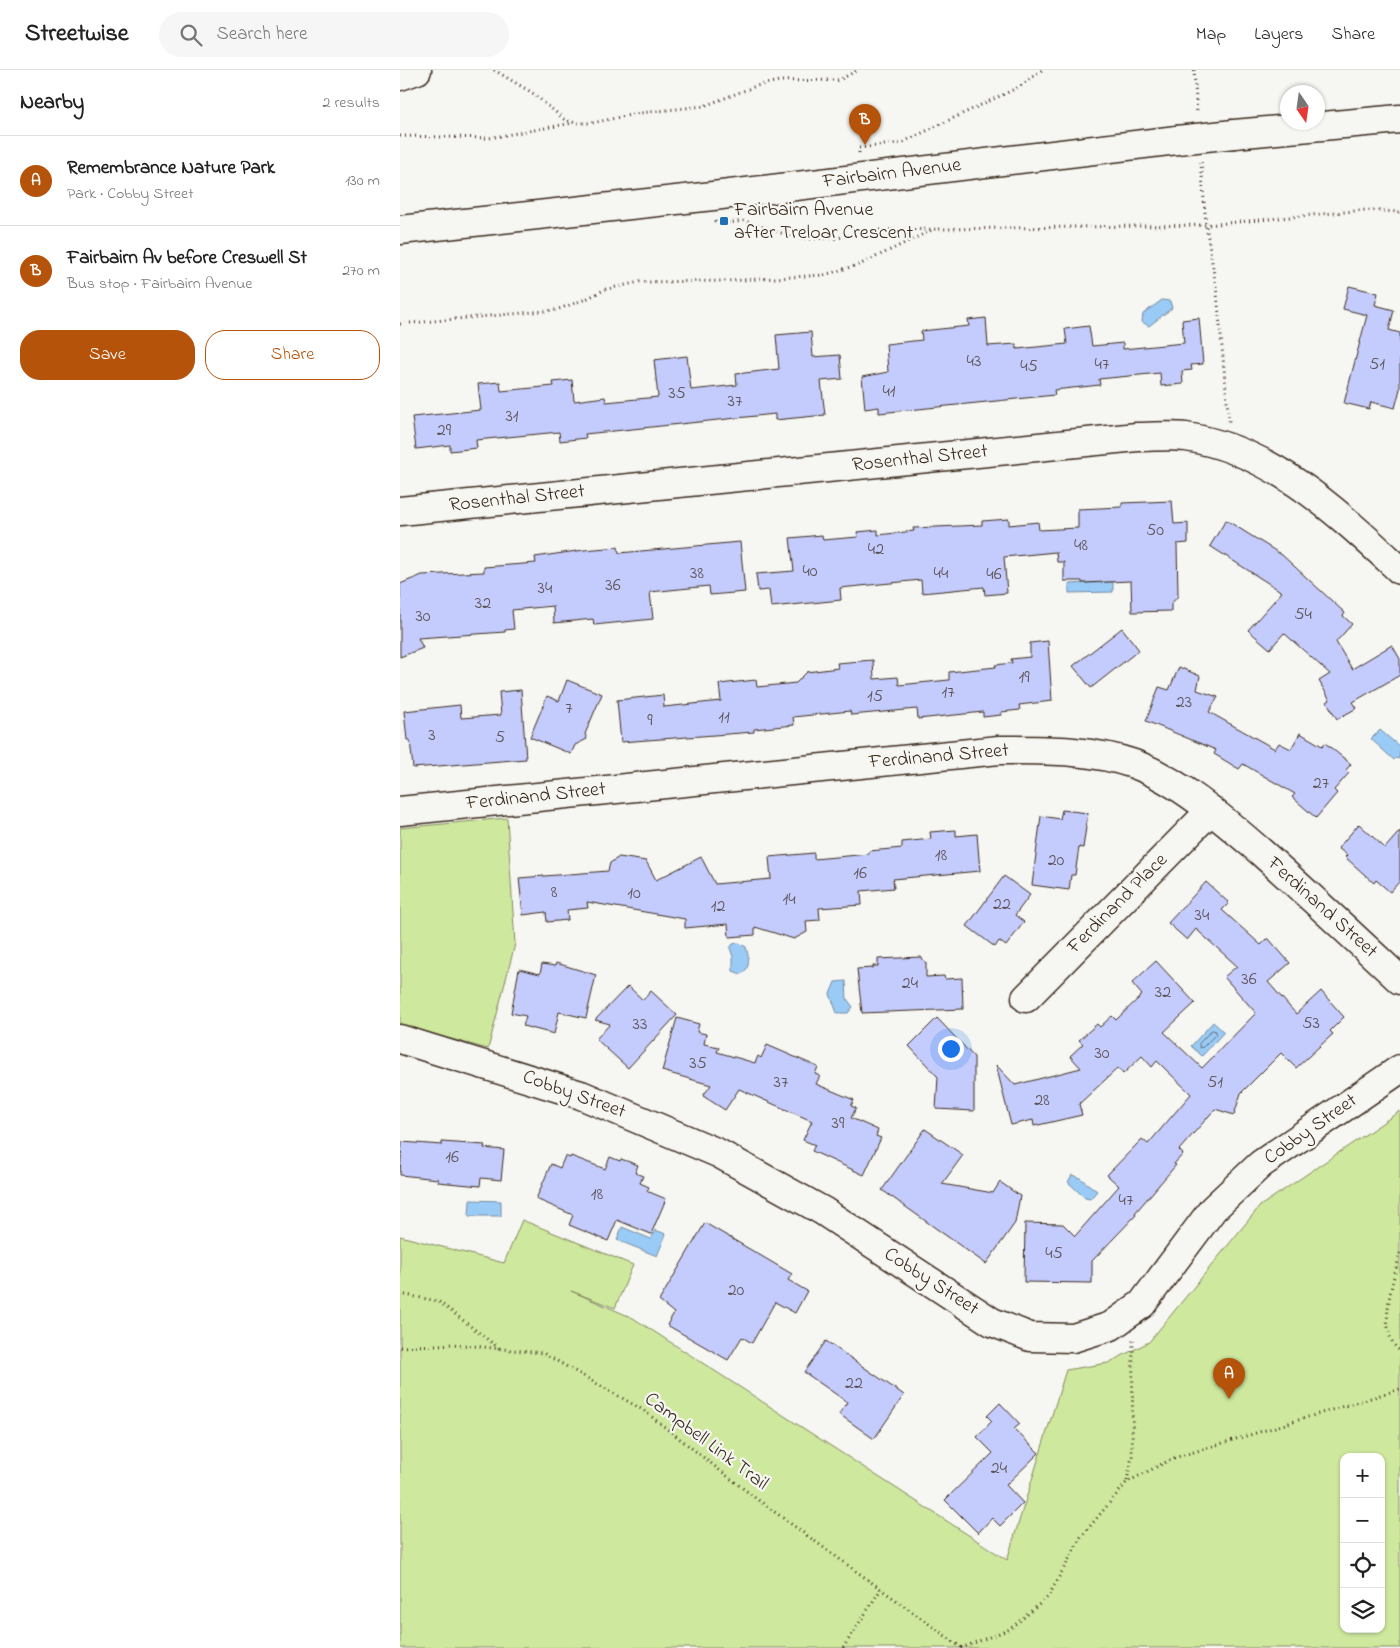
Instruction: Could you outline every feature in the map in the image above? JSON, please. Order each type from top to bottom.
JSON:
[{"type":"street","points":[[400,76],[417,70]]},
{"type":"street","name":"Fairbairn Avenue","points":[[1325,125],[1400,113]]},
{"type":"street","name":"Fairbairn Avenue","points":[[1325,125],[1400,119]]},
{"type":"street","name":"Fairbairn Avenue","points":[[400,230],[713,196],[1280,129]]},
{"type":"street","name":"Rosenthal Street","points":[[400,511],[1127,438],[1185,437],[1230,448],[1276,469],[1337,511],[1400,570]]},
{"type":"street","name":"Ferdinand Street","points":[[400,811],[999,750],[1075,751],[1134,764],[1180,788],[1211,810],[1326,910],[1400,980]]},
{"type":"street","name":"Ferdinand Place","points":[[1026,998],[1211,810]]},
{"type":"street","name":"Cobby Street","points":[[400,1039],[581,1094],[718,1153],[823,1211],[992,1322],[1030,1337],[1047,1338],[1073,1338],[1111,1326],[1142,1304],[1213,1208],[1261,1164],[1400,1069]]},
{"type":"path","points":[[494,70],[531,92],[564,119],[575,123]]},
{"type":"path","points":[[400,136],[489,138],[575,123],[592,123],[640,113],[704,106],[756,86],[778,81],[839,80],[858,70]]},
{"type":"path","points":[[862,177],[858,148],[901,143],[1019,87],[1042,70]]},
{"type":"path","points":[[1194,70],[1198,118]]},
{"type":"path","points":[[1201,157],[1206,225],[1217,293],[1230,429]]},
{"type":"path","points":[[713,196],[716,224],[745,221],[793,237],[827,239],[880,230],[1206,225],[1365,210],[1400,212]]},
{"type":"path","points":[[400,324],[556,310],[606,289],[640,282],[727,280],[824,274],[861,264],[935,229]]},
{"type":"path","points":[[1400,1253],[1386,1318],[1393,1345],[1400,1351]]},
{"type":"path","points":[[400,1294],[438,1301],[500,1349]]},
{"type":"path","points":[[1127,1482],[1132,1456],[1133,1332]]},
{"type":"path","name":"Campbell Link Trail","points":[[400,1347],[453,1344],[543,1353],[643,1410],[754,1498],[962,1648]]},
{"type":"path","points":[[962,1648],[1010,1629],[1048,1597],[1081,1537],[1127,1482],[1174,1458],[1400,1389]]},
{"type":"path","points":[[843,1648],[881,1589]]},
{"type":"green space","points":[[507,818],[515,944],[488,1049],[400,1025],[400,828]]},
{"type":"green space","points":[[1400,1111],[1400,1648],[400,1648],[400,1236],[504,1263],[522,1220],[633,1265],[615,1308],[571,1291],[633,1318],[1007,1560],[1066,1370],[1108,1363],[1149,1342],[1260,1206]]},
{"type":"water","points":[[1162,300],[1170,301],[1172,308],[1149,326],[1142,322],[1143,314]]},
{"type":"water","points":[[1113,582],[1113,592],[1069,593],[1069,584]]},
{"type":"water","points":[[1380,730],[1400,747],[1399,759],[1396,758],[1394,760],[1371,739]]},
{"type":"water","points":[[739,943],[746,947],[748,959],[748,966],[741,974],[733,971],[733,957],[730,948],[733,944]]},
{"type":"water","points":[[846,981],[847,999],[853,1007],[848,1013],[837,1013],[830,994],[835,982]]},
{"type":"water","points":[[1213,1022],[1224,1032],[1202,1056],[1191,1046]]},
{"type":"water","points":[[1072,1175],[1080,1178],[1097,1191],[1090,1199],[1085,1198],[1068,1182]]},
{"type":"water","points":[[470,1200],[501,1201],[501,1216],[469,1216]]},
{"type":"water","points":[[622,1227],[651,1239],[655,1230],[666,1234],[657,1256],[617,1240]]},
{"type":"building","points":[[1349,286],[1378,293],[1375,305],[1394,310],[1389,330],[1400,333],[1400,389],[1395,408],[1371,402],[1369,409],[1344,403],[1367,315],[1343,309]]},
{"type":"building","points":[[986,318],[988,346],[1016,344],[1017,349],[1067,344],[1065,329],[1089,326],[1092,346],[1123,343],[1123,349],[1184,343],[1182,320],[1199,318],[1203,364],[1191,365],[1192,370],[1182,371],[1183,384],[1161,386],[1160,373],[1099,379],[1100,385],[1054,390],[1055,395],[879,413],[879,407],[865,409],[862,377],[888,372],[886,344],[922,340],[921,331],[969,326],[968,320]]},
{"type":"building","points":[[811,332],[813,357],[840,355],[842,379],[821,381],[825,415],[775,420],[775,414],[585,434],[586,438],[560,441],[559,432],[476,440],[477,448],[450,451],[450,445],[416,449],[412,417],[481,410],[478,384],[500,382],[501,391],[554,386],[553,382],[572,380],[574,401],[605,397],[606,402],[658,397],[654,360],[687,356],[691,390],[737,385],[736,374],[779,369],[776,335]]},
{"type":"building","points":[[1172,501],[1174,524],[1188,523],[1188,543],[1177,544],[1178,596],[1171,604],[1171,611],[1132,612],[1131,581],[1082,583],[1082,581],[1064,581],[1064,562],[1057,562],[1056,552],[1004,557],[1007,593],[985,595],[984,587],[922,593],[921,580],[840,588],[841,600],[771,607],[769,590],[758,591],[756,574],[794,571],[790,538],[822,535],[823,540],[858,537],[857,532],[878,530],[878,535],[914,531],[913,528],[982,525],[982,521],[1009,519],[1009,525],[1038,522],[1039,530],[1078,528],[1078,509],[1122,507],[1122,503]]},
{"type":"building","points":[[1226,520],[1282,555],[1345,613],[1343,616],[1352,624],[1336,642],[1352,669],[1392,645],[1400,659],[1400,675],[1353,702],[1357,708],[1337,719],[1327,702],[1330,700],[1319,681],[1330,674],[1284,633],[1270,649],[1248,630],[1282,592],[1210,546]]},
{"type":"building","points":[[740,542],[745,592],[710,595],[709,586],[650,592],[653,619],[594,625],[593,619],[554,623],[553,606],[512,610],[514,629],[505,630],[505,632],[418,638],[423,648],[400,657],[400,584],[422,575],[484,572],[484,567],[536,563],[535,557],[584,550],[618,547],[619,553]]},
{"type":"building","points":[[1122,628],[1139,650],[1091,688],[1073,666]]},
{"type":"building","points":[[1048,641],[1052,701],[1019,705],[1020,710],[1001,712],[1001,715],[983,717],[983,712],[918,719],[917,709],[851,715],[850,711],[793,717],[794,725],[754,729],[754,732],[621,742],[617,700],[663,695],[664,707],[721,701],[719,684],[756,680],[757,687],[796,683],[807,672],[838,668],[837,663],[873,660],[874,679],[898,677],[899,685],[949,680],[949,672],[996,667],[995,665],[1012,663],[1011,659],[1030,657],[1030,643]]},
{"type":"building","points":[[1179,667],[1200,676],[1197,690],[1218,697],[1209,712],[1275,749],[1279,743],[1291,749],[1300,733],[1322,746],[1325,743],[1351,764],[1346,770],[1349,773],[1334,790],[1337,793],[1316,818],[1292,797],[1295,794],[1243,764],[1239,769],[1214,754],[1216,750],[1146,721],[1159,687],[1169,690]]},
{"type":"building","points":[[567,680],[602,694],[585,734],[587,739],[575,745],[571,754],[530,737],[547,696],[559,701]]},
{"type":"building","points":[[521,690],[526,759],[413,768],[410,740],[407,740],[404,711],[460,705],[461,718],[501,715],[499,692]]},
{"type":"building","points":[[1062,810],[1088,813],[1083,848],[1079,847],[1075,875],[1071,875],[1069,890],[1032,885],[1041,816],[1060,819]]},
{"type":"building","points":[[1359,824],[1385,848],[1400,831],[1400,881],[1390,892],[1376,880],[1374,883],[1345,857],[1347,855],[1338,848]]},
{"type":"building","points":[[956,830],[956,836],[977,834],[980,871],[893,879],[894,888],[861,891],[862,905],[819,908],[820,920],[806,921],[807,932],[794,939],[755,927],[755,935],[729,937],[728,924],[685,928],[685,919],[587,902],[588,908],[567,910],[568,920],[547,922],[546,912],[523,915],[519,878],[608,871],[610,863],[619,857],[646,861],[656,880],[701,857],[715,884],[771,879],[769,857],[814,853],[814,859],[869,854],[869,851],[902,848],[902,842],[931,839],[930,832]]},
{"type":"building","points":[[1004,876],[1030,895],[1015,915],[1024,922],[1006,946],[999,941],[995,947],[967,926]]},
{"type":"building","points":[[1206,882],[1229,903],[1222,910],[1261,945],[1268,938],[1290,963],[1268,982],[1296,1014],[1321,991],[1344,1017],[1330,1031],[1333,1034],[1296,1068],[1281,1053],[1241,1093],[1234,1115],[1215,1109],[1179,1150],[1183,1154],[1174,1164],[1176,1165],[1135,1213],[1136,1215],[1092,1261],[1092,1283],[1024,1282],[1025,1223],[1063,1224],[1075,1236],[1119,1186],[1107,1175],[1142,1139],[1148,1144],[1191,1094],[1157,1061],[1152,1067],[1142,1056],[1123,1074],[1118,1068],[1079,1104],[1082,1115],[1034,1126],[1033,1120],[1011,1125],[996,1065],[1015,1085],[1081,1068],[1070,1056],[1083,1044],[1079,1040],[1097,1024],[1100,1027],[1112,1016],[1116,1020],[1142,995],[1132,983],[1156,961],[1195,1003],[1164,1032],[1202,1068],[1256,1013],[1224,977],[1237,966],[1196,929],[1187,940],[1168,923]]},
{"type":"building","points":[[921,957],[926,963],[926,977],[962,978],[963,1009],[862,1013],[857,969],[878,966],[878,959]]},
{"type":"building","points":[[556,963],[596,975],[586,1018],[559,1012],[554,1034],[523,1026],[526,1016],[511,1013],[519,969],[540,974],[542,964],[555,966]]},
{"type":"building","points":[[628,986],[643,1000],[651,991],[677,1015],[628,1068],[596,1039],[610,1024],[595,1020]]},
{"type":"building","points":[[677,1018],[699,1024],[697,1032],[706,1034],[704,1044],[719,1047],[717,1052],[755,1063],[758,1056],[761,1058],[767,1045],[818,1067],[815,1074],[820,1076],[816,1084],[854,1100],[851,1106],[856,1108],[851,1118],[878,1130],[876,1136],[881,1138],[864,1175],[812,1151],[815,1145],[803,1140],[812,1121],[739,1089],[725,1110],[703,1096],[711,1085],[662,1071]]},
{"type":"building","points":[[937,1018],[974,1057],[974,1111],[936,1109],[938,1077],[909,1046]]},
{"type":"building","points":[[925,1129],[963,1155],[942,1184],[993,1193],[1000,1182],[1020,1196],[1015,1223],[986,1264],[882,1190]]},
{"type":"building","points":[[402,1142],[442,1145],[442,1142],[485,1145],[484,1148],[504,1150],[501,1180],[481,1178],[480,1186],[438,1182],[438,1179],[400,1175]]},
{"type":"building","points":[[565,1156],[570,1158],[571,1156],[605,1169],[610,1157],[638,1165],[635,1173],[643,1176],[640,1183],[649,1187],[647,1191],[666,1199],[651,1234],[617,1220],[608,1241],[569,1225],[573,1215],[536,1199],[551,1164],[560,1168]]},
{"type":"building","points":[[705,1223],[792,1274],[788,1280],[807,1291],[795,1313],[775,1302],[752,1343],[742,1337],[728,1360],[667,1325],[674,1313],[659,1301]]},
{"type":"building","points":[[826,1341],[904,1395],[874,1439],[839,1414],[847,1402],[804,1372]]},
{"type":"building","points":[[1000,1403],[1020,1424],[1014,1429],[1039,1453],[1006,1485],[1023,1503],[1000,1526],[992,1518],[978,1533],[945,1500],[993,1453],[977,1437],[992,1421],[987,1416]]},
{"type":"place","name":"Fairbairn Av before Creswell St","points":[[865,145]]},
{"type":"place","name":"Fairbairn Avenue after Treloar Crescent","points":[[724,221]]},
{"type":"place","name":"Remembrance Nature Park","points":[[1229,1399]]}]
